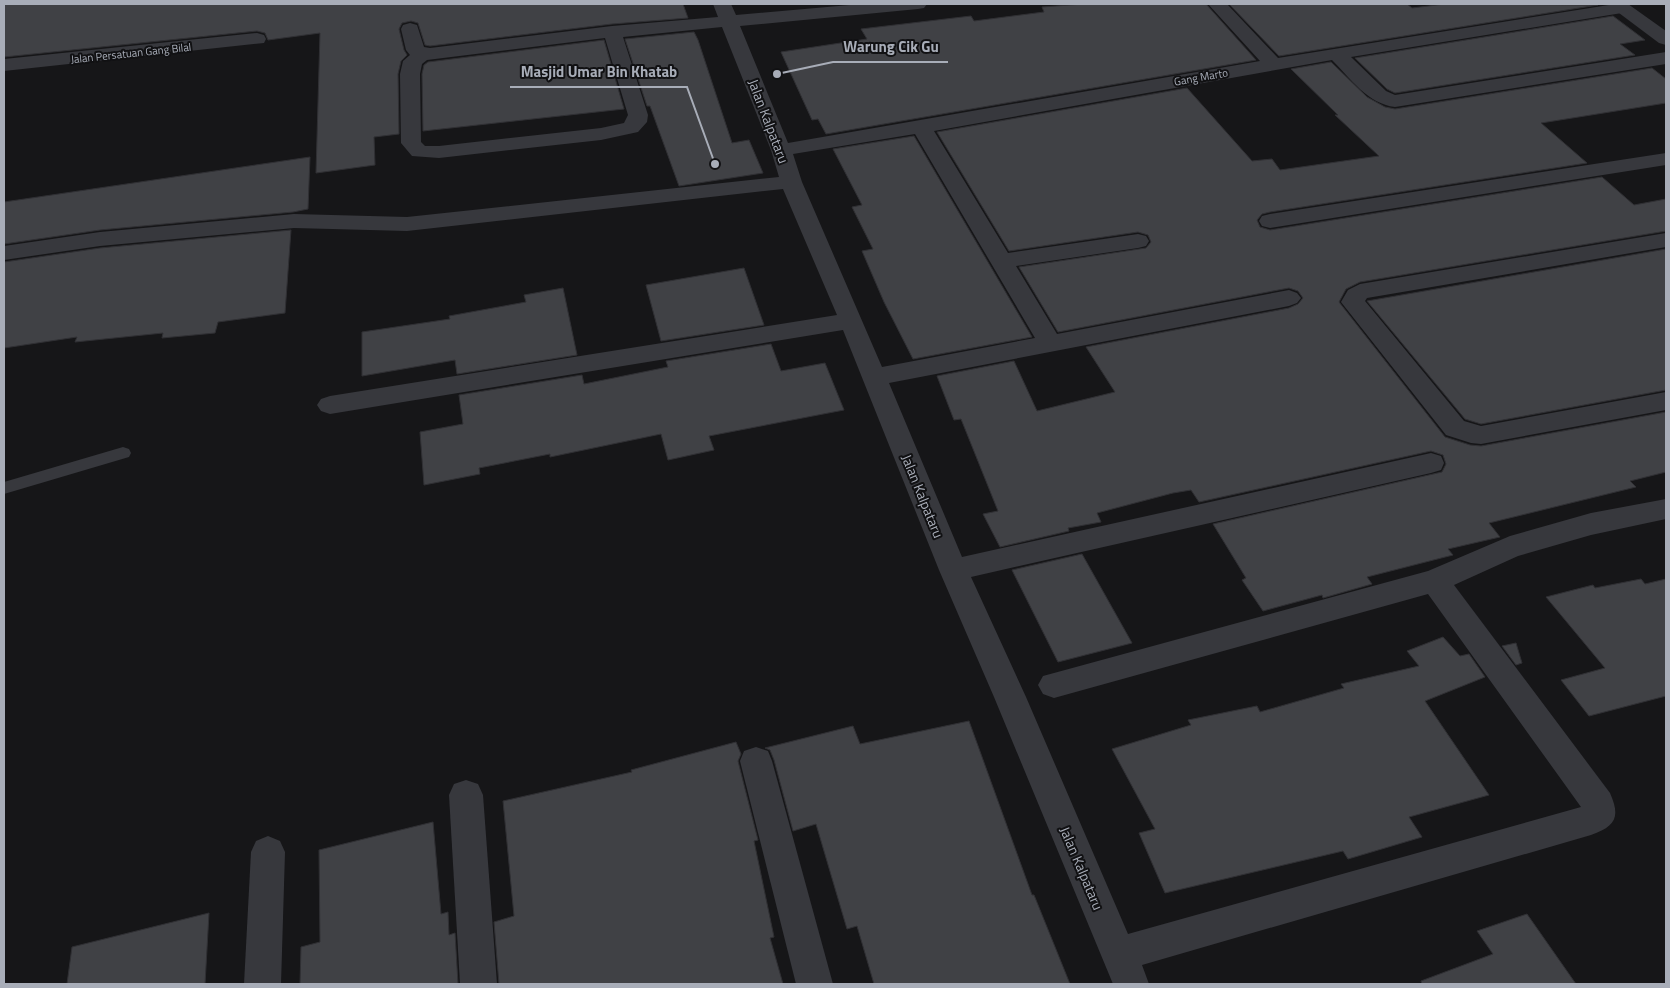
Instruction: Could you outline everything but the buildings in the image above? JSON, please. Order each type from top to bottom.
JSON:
[{"type":"street","points":[[612,32],[638,118],[631,128],[601,134],[439,152],[419,152],[411,143],[410,74],[414,61],[418,57],[428,54],[612,32],[726,13],[918,4]]},
{"type":"street","points":[[1217,4],[1274,64]]},
{"type":"street","points":[[1619,6],[1666,39]]},
{"type":"street","name":"Gang Marto","points":[[781,150],[1619,6]]},
{"type":"street","name":"Jalan Kalpataru","points":[[726,13],[781,150],[791,182],[851,321],[953,570],[1010,696],[1132,984]]},
{"type":"street","points":[[410,28],[415,50],[428,54]]},
{"type":"street","name":"Jalan Persatuan Gang Bilal","points":[[4,65],[257,39]]},
{"type":"street","points":[[1336,54],[1386,100],[1395,101],[1666,58]]},
{"type":"street","points":[[921,127],[1004,261],[1051,344]]},
{"type":"street","points":[[1270,221],[1666,160]]},
{"type":"street","points":[[4,253],[100,239],[294,221],[314,220],[384,226],[407,224],[791,182]]},
{"type":"street","points":[[1666,240],[1360,292],[1356,295],[1353,302],[1455,428],[1471,434],[1480,435],[1666,401]]},
{"type":"street","points":[[1004,261],[1138,241]]},
{"type":"street","points":[[874,377],[1289,298]]},
{"type":"street","points":[[330,406],[851,321]]},
{"type":"street","points":[[953,570],[1431,464]]},
{"type":"street","points":[[1054,685],[1435,581],[1510,548],[1591,524],[1666,509]]},
{"type":"street","points":[[1119,954],[1599,816],[1598,804],[1435,581]]},
{"type":"street","points":[[756,761],[815,984]]},
{"type":"street","points":[[466,795],[479,984]]},
{"type":"street","points":[[262,984],[268,852]]},
{"type":"lane","points":[[4,488],[123,453]]},
{"type":"place","name":"Warung Cik Gu","points":[[777,74]]},
{"type":"place","name":"Masjid Umar Bin Khatab","points":[[715,164]]}]
